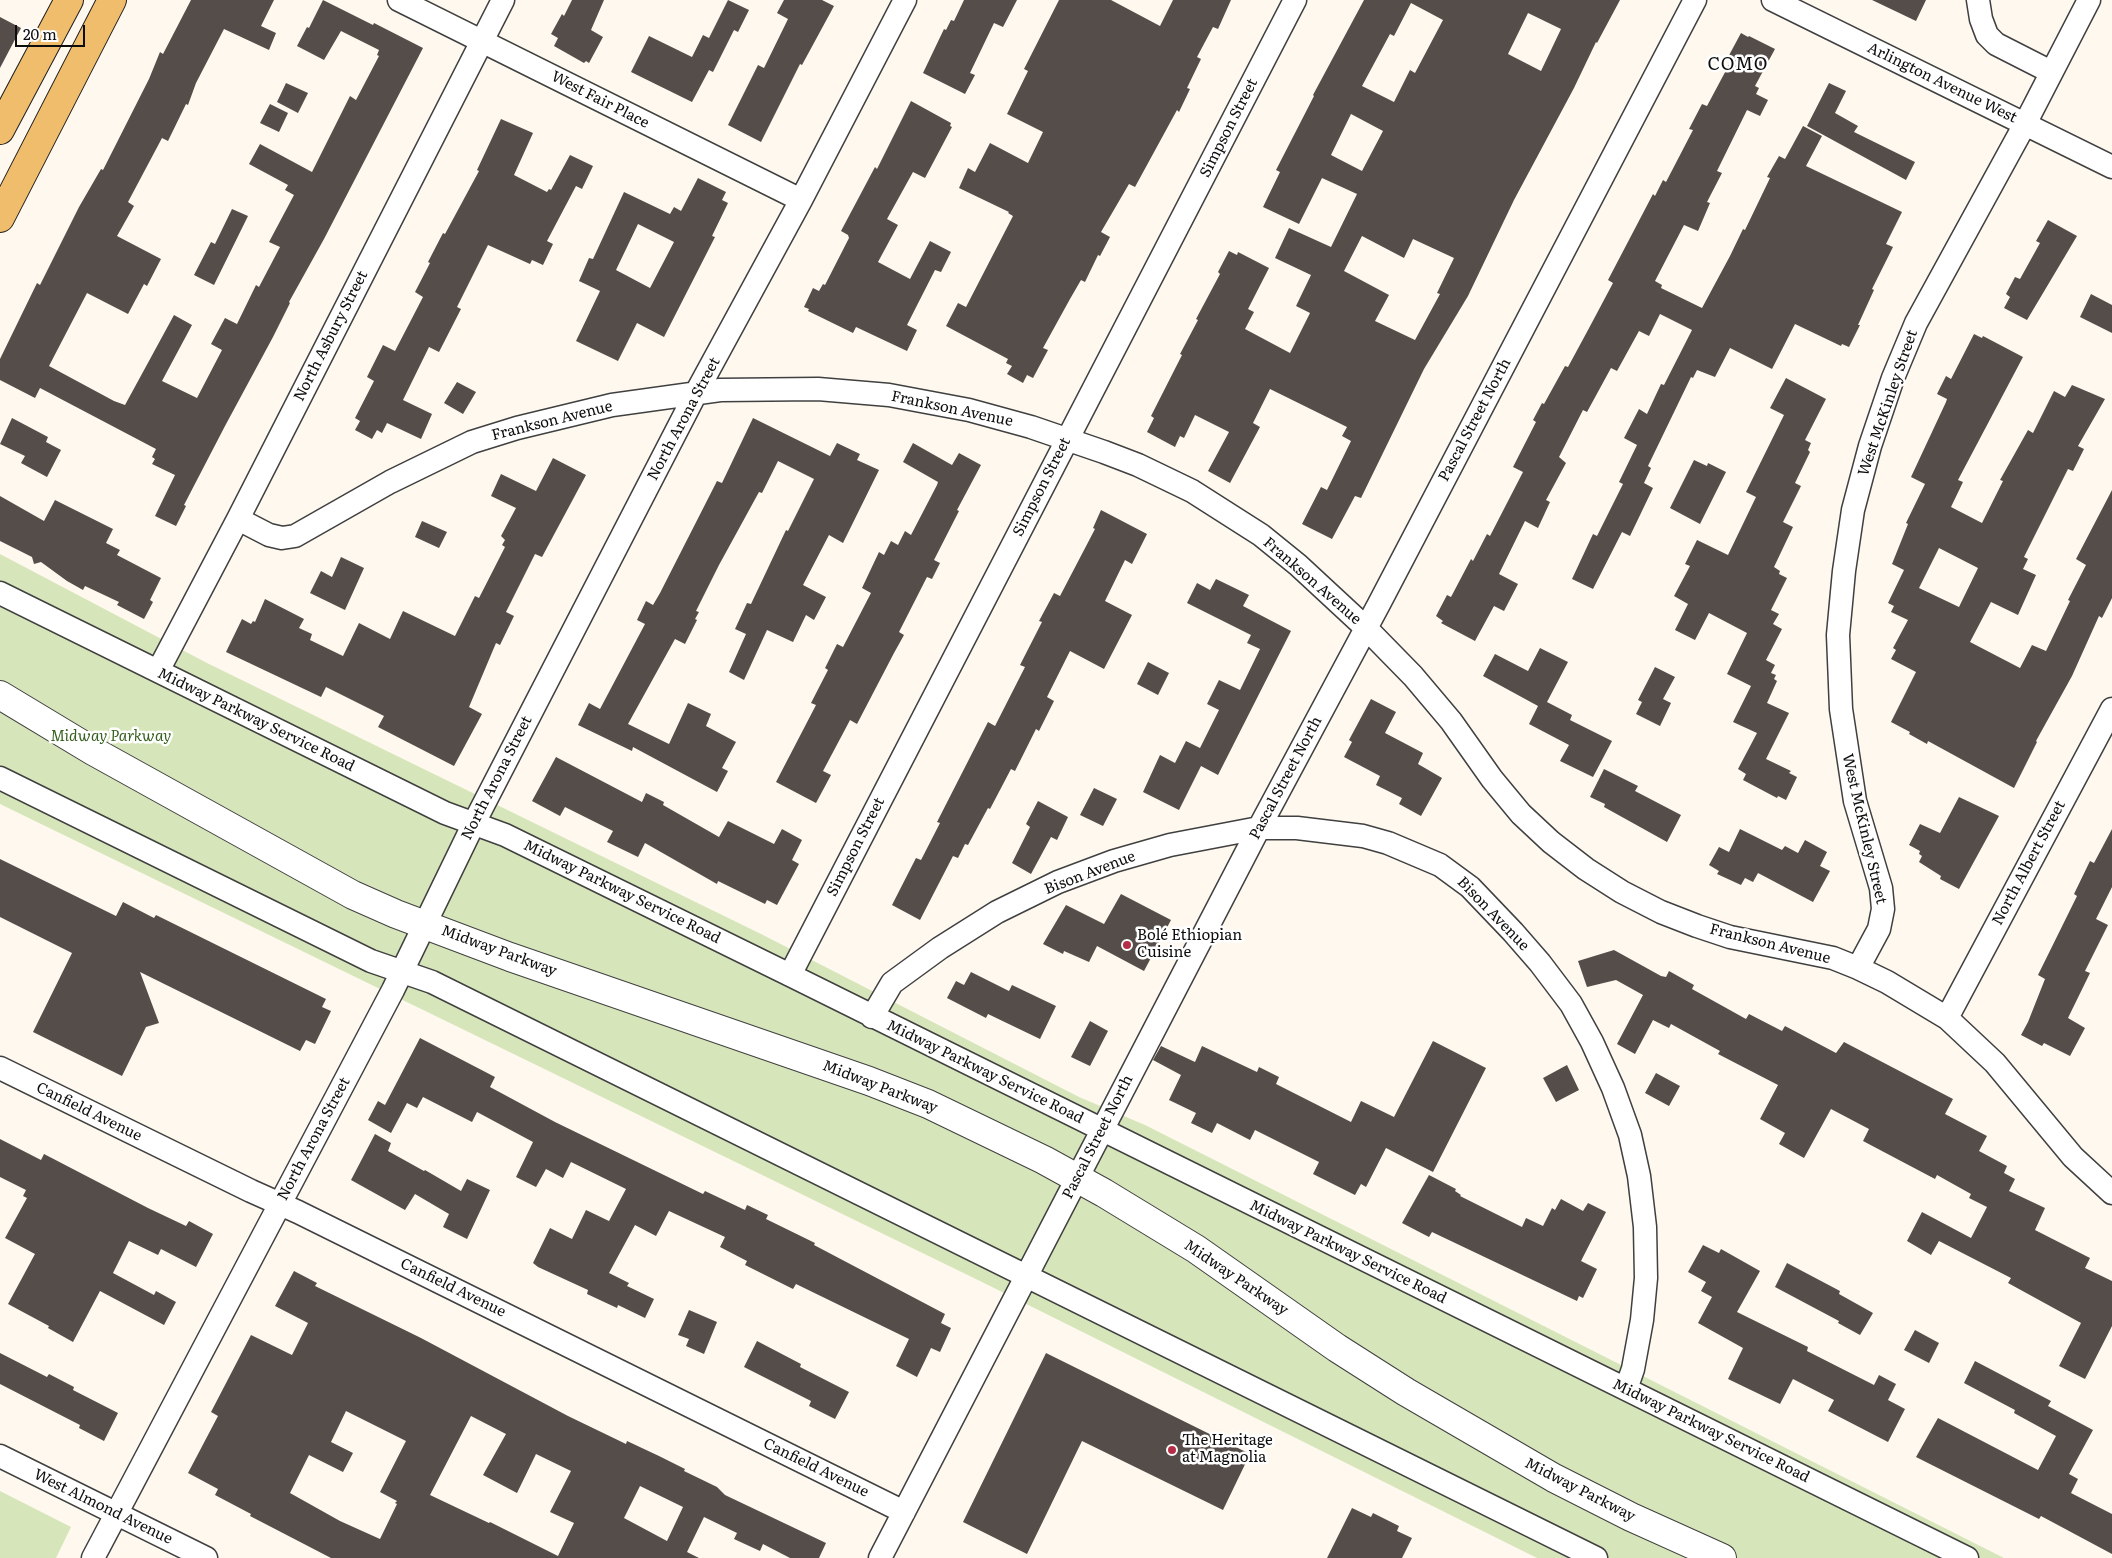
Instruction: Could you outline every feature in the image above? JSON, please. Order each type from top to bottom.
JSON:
[{"type":"main road","points":[[0,130],[69,0]]},
{"type":"main road","points":[[0,218],[112,0]]},
{"type":"street","name":"West Fair Place","points":[[399,0],[801,200]]},
{"type":"street","name":"North Asbury Street","points":[[158,671],[238,519],[503,0]]},
{"type":"street","name":"North Arona Street","points":[[93,1558],[402,971],[474,823],[696,393],[801,200],[905,0]]},
{"type":"street","name":"Simpson Street","points":[[790,975],[1295,0]]},
{"type":"street","name":"Pascal Street North","points":[[880,1558],[1259,828],[1695,0]]},
{"type":"street","name":"Arlington Avenue West","points":[[1773,0],[2112,167]]},
{"type":"street","points":[[1978,0],[1981,19],[1987,35],[1996,44],[2051,72]]},
{"type":"street","name":"West McKinley Street","points":[[1858,968],[1879,929],[1884,909],[1881,888],[1855,801],[1846,753],[1841,709],[1838,635],[1844,571],[1853,510],[1870,446],[1894,378],[1916,324],[2025,124],[2089,0]]},
{"type":"street","name":"Frankson Avenue","points":[[238,519],[269,535],[282,538],[295,536],[390,482],[472,442],[517,428],[612,405],[720,390],[818,389],[889,395],[969,410],[1067,439],[1138,465],[1192,492],[1229,514],[1298,565],[1366,628],[1435,701],[1492,779],[1521,814],[1551,842],[1586,869],[1622,892],[1661,912],[1697,926],[1730,937],[1833,958],[1858,968],[1887,982],[1947,1018],[1995,1063],[2073,1157],[2112,1193]]},
{"type":"street","name":"Midway Parkway Service Road","points":[[0,592],[445,814],[505,835],[1967,1558]]},
{"type":"street","name":"Midway Parkway","points":[[0,695],[304,869],[353,895],[510,957],[814,1062],[928,1104],[977,1126],[1077,1178],[1196,1249],[1337,1348],[1406,1392],[1554,1478],[1631,1517],[1722,1558]]},
{"type":"street","name":"North Albert Street","points":[[1947,1018],[2112,709]]},
{"type":"street","points":[[0,778],[371,961],[432,982],[1596,1558]]},
{"type":"street","name":"Bison Avenue","points":[[872,1016],[892,983],[940,948],[997,912],[1058,882],[1114,861],[1170,845],[1259,828],[1297,828],[1364,836],[1388,843],[1440,865],[1470,886],[1540,963],[1570,1004],[1592,1042],[1613,1088],[1630,1135],[1639,1176],[1646,1227],[1646,1278],[1642,1320],[1633,1369],[1626,1389]]},
{"type":"street","name":"Canfield Avenue","points":[[0,1068],[251,1191],[280,1202],[904,1512]]},
{"type":"street","name":"West Almond Avenue","points":[[0,1456],[206,1558]]},
{"type":"green space","name":"Midway Parkway","points":[[0,554],[207,663],[763,935],[1079,1097],[1145,1125],[2004,1558],[1537,1558],[982,1282],[0,804]]},
{"type":"green space","points":[[0,1491],[71,1527],[56,1558],[0,1558]]},
{"type":"building","points":[[191,0],[274,0],[261,26],[276,33],[269,50],[224,29],[196,83],[188,105],[186,104],[168,141],[162,138],[128,202],[134,206],[117,236],[161,259],[147,286],[144,284],[128,314],[87,293],[49,366],[125,405],[174,315],[192,325],[162,381],[197,398],[222,350],[211,344],[225,318],[237,324],[256,285],[259,287],[280,247],[269,242],[294,195],[285,190],[288,185],[249,164],[260,144],[312,172],[350,96],[356,100],[379,56],[377,55],[379,50],[341,31],[324,60],[297,46],[307,27],[309,28],[323,0],[423,48],[184,505],[186,506],[176,526],[155,516],[175,475],[152,464],[155,459],[152,457],[156,449],[40,388],[35,398],[0,380],[0,359],[37,283],[40,285],[79,207],[101,169],[103,170],[149,79],[160,52],[163,54]]},
{"type":"building","points":[[572,0],[604,0],[591,30],[603,37],[589,63],[586,61],[584,63],[554,46],[558,38],[551,34],[562,14],[564,16]]},
{"type":"building","points":[[728,0],[749,10],[738,32],[734,30],[713,72],[709,70],[692,102],[631,72],[649,36],[692,57],[703,35],[709,38]]},
{"type":"building","points":[[784,0],[822,0],[834,6],[802,65],[800,64],[761,142],[728,125],[758,65],[764,68],[788,19],[777,13]]},
{"type":"building","points":[[964,0],[1017,0],[1003,27],[994,23],[970,73],[975,75],[965,94],[923,73],[944,29],[946,30],[951,20],[954,21]]},
{"type":"building","points":[[1059,0],[1111,0],[1160,26],[1173,0],[1231,0],[1218,29],[1213,27],[1197,57],[1201,59],[1187,88],[1190,89],[1179,112],[1177,110],[1135,187],[1129,184],[1101,232],[1110,237],[1100,256],[1098,255],[1085,282],[1081,280],[1043,348],[1048,350],[1033,378],[1027,375],[1023,383],[1007,374],[1012,366],[1006,363],[1008,359],[946,326],[958,303],[966,307],[1013,216],[1009,212],[959,188],[968,168],[975,172],[990,143],[1028,163],[1043,132],[1007,114],[1028,71],[1024,69]]},
{"type":"building","points":[[1364,0],[1620,0],[1596,42],[1574,88],[1514,200],[1468,296],[1424,369],[1361,498],[1355,496],[1332,539],[1302,524],[1321,487],[1327,490],[1351,441],[1342,436],[1347,427],[1270,389],[1253,423],[1260,427],[1230,483],[1208,471],[1229,432],[1195,415],[1184,438],[1180,436],[1175,447],[1147,432],[1154,418],[1151,416],[1182,355],[1180,354],[1220,274],[1218,272],[1229,251],[1237,255],[1238,252],[1269,268],[1248,309],[1254,312],[1245,329],[1290,353],[1310,313],[1296,306],[1311,275],[1275,258],[1289,228],[1331,247],[1357,194],[1322,178],[1299,224],[1263,207],[1280,172],[1276,170],[1313,95]],"holes":[[[1411,3],[1443,20],[1415,73],[1410,70],[1394,102],[1362,86],[1390,34],[1394,36]],[[1528,13],[1561,29],[1541,71],[1508,54]],[[1351,114],[1383,131],[1362,171],[1331,155]],[[1362,236],[1404,258],[1413,239],[1454,258],[1437,293],[1440,294],[1415,340],[1375,321],[1389,295],[1344,271]]]},
{"type":"building","points":[[1872,0],[1926,0],[1916,21]]},
{"type":"building","points":[[0,17],[21,28],[0,68]]},
{"type":"building","points":[[1741,33],[1775,49],[1755,86],[1759,88],[1756,94],[1768,100],[1760,116],[1747,110],[1717,171],[1722,173],[1707,202],[1710,203],[1698,231],[1684,225],[1655,281],[1662,285],[1661,288],[1702,308],[1743,229],[1745,230],[1770,178],[1767,177],[1779,156],[1785,159],[1803,126],[1822,136],[1806,166],[1902,212],[1886,244],[1893,247],[1872,289],[1874,290],[1858,325],[1860,325],[1849,347],[1842,344],[1841,346],[1795,324],[1772,369],[1730,348],[1715,377],[1697,370],[1693,378],[1691,377],[1648,466],[1651,468],[1644,483],[1653,488],[1630,536],[1622,532],[1593,589],[1572,579],[1593,534],[1597,536],[1623,484],[1619,482],[1637,445],[1624,438],[1639,409],[1647,414],[1661,384],[1664,385],[1692,330],[1660,314],[1649,336],[1639,331],[1617,371],[1611,368],[1587,412],[1583,410],[1559,457],[1566,463],[1546,500],[1550,502],[1538,528],[1525,521],[1499,574],[1518,584],[1504,611],[1494,606],[1475,641],[1441,623],[1443,621],[1436,616],[1447,595],[1451,597],[1487,534],[1490,536],[1523,472],[1513,467],[1536,422],[1533,420],[1565,366],[1568,367],[1588,330],[1613,283],[1608,280],[1653,194],[1655,196],[1663,180],[1666,182],[1693,130],[1689,129],[1702,104],[1707,106],[1731,61],[1727,59]]},
{"type":"building","points":[[286,83],[308,93],[298,113],[277,102]]},
{"type":"building","points":[[1829,83],[1846,91],[1835,113],[1858,126],[1854,132],[1915,162],[1906,180],[1807,126]]},
{"type":"building","points":[[911,101],[951,123],[950,126],[952,127],[925,178],[913,172],[887,219],[898,225],[878,262],[910,279],[930,241],[951,252],[941,272],[935,270],[907,325],[917,330],[907,351],[856,327],[853,333],[808,311],[809,309],[804,307],[813,288],[819,291],[823,284],[825,285],[849,238],[848,235],[841,231],[875,167],[877,169]]},
{"type":"building","points":[[270,104],[288,113],[279,132],[260,123]]},
{"type":"building","points":[[501,119],[533,133],[514,175],[547,192],[549,189],[551,190],[570,155],[593,166],[582,189],[576,186],[547,241],[553,244],[543,265],[532,260],[530,264],[488,245],[457,307],[461,309],[439,352],[429,347],[403,400],[432,414],[421,439],[387,423],[382,433],[377,430],[372,439],[355,430],[360,421],[355,418],[374,381],[367,377],[383,345],[395,351],[423,297],[415,292],[430,263],[428,262],[479,171],[477,170]]},
{"type":"building","points":[[698,178],[726,192],[722,200],[728,203],[712,236],[715,237],[664,337],[637,323],[618,361],[576,341],[600,291],[579,281],[589,258],[593,259],[624,192],[670,214],[674,207],[681,211]],"holes":[[[638,224],[674,242],[650,288],[616,270]]]},
{"type":"building","points":[[232,209],[248,216],[214,285],[194,275],[211,242],[215,244]]},
{"type":"building","points":[[2048,220],[2077,236],[2027,320],[2004,308],[2010,297],[2006,294],[2015,277],[2020,279],[2040,243],[2036,241]]},
{"type":"building","points":[[2091,294],[2112,305],[2112,333],[2080,317]]},
{"type":"building","points":[[1974,334],[1982,338],[1983,336],[2023,357],[1958,480],[1963,482],[1951,507],[1982,523],[2003,481],[2000,480],[2028,430],[2033,433],[2054,391],[2065,397],[2072,385],[2105,399],[2078,446],[2084,449],[2073,471],[2068,469],[2024,557],[2028,559],[2023,569],[2036,575],[2018,615],[1991,602],[1970,642],[2020,668],[2032,645],[2046,651],[2070,601],[2068,600],[2086,565],[2076,559],[2112,490],[2112,598],[2102,618],[2099,616],[2072,676],[2036,741],[2014,788],[1928,741],[1927,744],[1891,722],[1916,672],[1891,659],[1896,650],[1893,648],[1908,620],[1891,612],[1894,606],[1888,603],[1904,570],[1892,564],[1908,524],[1906,523],[1925,484],[1911,477],[1947,399],[1937,394],[1946,376],[1951,379]],"holes":[[[1939,548],[1978,568],[1959,607],[1919,588]]]},
{"type":"building","points":[[1786,378],[1826,399],[1805,440],[1811,443],[1808,450],[1810,452],[1795,483],[1801,486],[1783,522],[1793,527],[1774,567],[1780,571],[1779,574],[1787,578],[1771,610],[1779,614],[1773,624],[1782,629],[1766,660],[1775,665],[1771,673],[1776,675],[1774,679],[1777,681],[1767,703],[1789,713],[1766,759],[1791,771],[1789,773],[1797,777],[1786,800],[1778,796],[1777,798],[1743,780],[1746,774],[1738,769],[1757,733],[1733,722],[1751,686],[1727,674],[1747,633],[1709,613],[1695,640],[1675,630],[1688,604],[1674,596],[1690,566],[1685,564],[1697,540],[1728,555],[1756,497],[1746,492],[1784,415],[1770,408]]},
{"type":"building","points":[[457,382],[476,392],[463,414],[444,403]]},
{"type":"building","points":[[12,418],[48,437],[46,442],[61,450],[47,477],[21,463],[25,456],[0,444]]},
{"type":"building","points":[[753,418],[830,456],[837,443],[860,454],[857,460],[879,470],[843,543],[829,535],[803,585],[826,597],[814,620],[806,615],[793,642],[767,630],[744,680],[729,672],[746,634],[735,629],[747,603],[751,604],[786,530],[788,531],[814,479],[778,461],[762,493],[759,492],[719,565],[696,611],[699,612],[695,619],[697,620],[685,644],[675,639],[628,724],[669,744],[688,703],[711,714],[706,726],[736,742],[722,768],[728,771],[717,792],[633,747],[632,751],[578,725],[589,703],[600,709],[645,624],[637,620],[646,601],[653,605],[717,481],[722,483]]},
{"type":"building","points":[[913,443],[952,465],[959,453],[981,465],[957,510],[959,511],[934,560],[940,563],[932,579],[927,577],[899,632],[904,635],[857,724],[850,720],[823,771],[831,775],[816,803],[776,782],[816,705],[811,703],[828,670],[825,668],[837,644],[843,647],[871,593],[862,588],[879,552],[884,555],[891,541],[898,545],[905,531],[911,535],[937,485],[938,482],[903,462]]},
{"type":"building","points":[[553,458],[586,475],[542,557],[535,554],[506,612],[514,616],[500,645],[496,643],[469,707],[482,714],[454,766],[378,727],[384,716],[326,687],[321,697],[226,652],[242,619],[251,624],[253,621],[255,622],[265,599],[304,619],[299,628],[312,634],[310,640],[343,656],[359,623],[390,639],[403,611],[455,636],[475,596],[479,598],[505,547],[502,545],[505,540],[501,536],[516,508],[491,496],[501,474],[536,491]]},
{"type":"building","points":[[1694,460],[1707,466],[1708,463],[1726,472],[1700,524],[1670,508]]},
{"type":"building","points":[[0,496],[44,521],[55,500],[113,529],[106,543],[120,550],[117,555],[161,578],[150,600],[153,602],[144,619],[117,605],[119,602],[85,586],[83,590],[41,562],[34,564],[32,557],[0,541]]},
{"type":"building","points":[[1101,510],[1147,534],[1132,564],[1125,560],[1105,601],[1132,615],[1104,669],[1070,651],[1047,697],[1054,701],[1039,731],[1036,729],[1015,771],[1011,769],[968,845],[965,844],[958,858],[953,856],[920,920],[892,905],[916,858],[921,860],[940,823],[937,822],[988,722],[995,726],[1025,667],[1020,665],[1042,622],[1039,621],[1054,593],[1060,596],[1095,529],[1093,528]]},
{"type":"building","points":[[422,521],[447,532],[439,548],[415,537]]},
{"type":"building","points":[[341,557],[364,568],[345,610],[310,593],[321,571],[332,577]]},
{"type":"building","points":[[1216,579],[1249,595],[1243,606],[1291,631],[1218,775],[1201,766],[1179,810],[1143,792],[1160,755],[1175,763],[1186,741],[1200,748],[1219,710],[1207,704],[1219,680],[1240,690],[1260,649],[1247,643],[1251,635],[1187,603],[1197,583],[1210,590]]},
{"type":"building","points":[[1540,648],[1568,662],[1547,702],[1572,715],[1570,720],[1612,741],[1593,777],[1560,761],[1569,745],[1529,724],[1538,706],[1483,676],[1495,654],[1528,671]]},
{"type":"building","points":[[1148,662],[1169,673],[1158,695],[1137,684]]},
{"type":"building","points":[[1655,667],[1675,677],[1663,699],[1671,703],[1660,726],[1636,714],[1642,702],[1638,700]]},
{"type":"building","points":[[1371,699],[1396,712],[1385,733],[1423,753],[1418,764],[1442,778],[1421,816],[1399,804],[1402,798],[1376,785],[1380,776],[1344,757],[1352,742],[1349,740]]},
{"type":"building","points":[[556,757],[642,802],[646,793],[664,802],[663,805],[719,837],[728,821],[774,844],[782,829],[802,840],[792,860],[799,864],[777,905],[767,900],[765,904],[718,881],[717,884],[645,843],[638,857],[607,842],[613,831],[565,807],[560,816],[532,801]]},
{"type":"building","points":[[1604,769],[1638,786],[1635,791],[1681,815],[1667,842],[1604,807],[1605,804],[1590,797]]},
{"type":"building","points":[[1094,788],[1117,799],[1103,826],[1080,815]]},
{"type":"building","points":[[1959,797],[1999,816],[1959,889],[1940,879],[1941,876],[1919,862],[1922,856],[1919,854],[1920,851],[1909,845],[1920,824],[1940,833]]},
{"type":"building","points":[[1038,801],[1068,817],[1057,840],[1051,837],[1031,874],[1012,863],[1030,827],[1026,824]]},
{"type":"building","points":[[1740,829],[1782,850],[1785,846],[1798,853],[1805,840],[1827,852],[1820,866],[1830,871],[1813,902],[1758,873],[1753,882],[1745,878],[1741,885],[1717,874],[1719,871],[1709,865],[1719,847],[1729,852]]},
{"type":"building","points":[[2112,829],[2112,887],[2096,919],[2108,925],[2085,971],[2090,973],[2068,1018],[2085,1028],[2070,1056],[2044,1043],[2042,1046],[2021,1035],[2045,979],[2038,975],[2077,896],[2074,894],[2090,861],[2094,863]]},
{"type":"building","points":[[0,859],[116,916],[123,902],[154,918],[156,915],[326,999],[322,1007],[331,1011],[315,1044],[306,1040],[300,1051],[140,972],[159,1023],[146,1027],[122,1076],[33,1032],[72,953],[0,917]]},
{"type":"building","name":"Bolé Ethiopian Cuisine","points":[[1121,894],[1171,920],[1144,971],[1097,946],[1089,962],[1064,951],[1063,954],[1043,944],[1066,905],[1104,924]]},
{"type":"building","points":[[1614,950],[1661,976],[1666,977],[1669,971],[1694,985],[1692,989],[1746,1019],[1749,1014],[1782,1031],[1785,1026],[1836,1053],[1844,1042],[1953,1099],[1945,1114],[1987,1136],[1979,1151],[2007,1166],[2004,1173],[2015,1179],[2009,1191],[2045,1208],[2035,1230],[2090,1258],[2085,1268],[2112,1281],[2112,1326],[2085,1379],[2059,1366],[2081,1323],[2008,1283],[2011,1278],[1939,1241],[1931,1255],[1907,1241],[1922,1212],[1971,1238],[1987,1207],[1969,1198],[1971,1194],[1937,1175],[1935,1179],[1863,1141],[1869,1129],[1831,1109],[1804,1158],[1779,1144],[1785,1133],[1760,1119],[1778,1085],[1718,1054],[1720,1051],[1671,1024],[1669,1028],[1653,1020],[1635,1054],[1617,1044],[1643,995],[1616,980],[1587,987],[1578,961]]},
{"type":"building","points":[[971,972],[1009,991],[1012,985],[1056,1006],[1040,1039],[988,1014],[986,1018],[947,998],[956,981],[964,985]]},
{"type":"building","points":[[1090,1021],[1108,1031],[1090,1066],[1071,1057]]},
{"type":"building","points":[[420,1038],[495,1077],[490,1087],[555,1122],[703,1194],[705,1191],[745,1210],[747,1205],[768,1215],[766,1219],[815,1243],[814,1245],[945,1314],[941,1323],[951,1328],[940,1352],[931,1348],[917,1377],[896,1366],[909,1339],[796,1284],[793,1289],[745,1265],[747,1261],[720,1247],[725,1237],[669,1211],[656,1236],[635,1225],[609,1273],[629,1283],[627,1286],[654,1299],[645,1318],[618,1305],[617,1308],[587,1294],[588,1290],[538,1267],[533,1263],[550,1228],[572,1239],[586,1210],[609,1221],[626,1189],[571,1162],[563,1178],[546,1169],[536,1187],[516,1177],[533,1142],[477,1112],[472,1122],[423,1097],[417,1108],[407,1103],[391,1133],[368,1120],[378,1101],[385,1105]]},
{"type":"building","points":[[1433,1041],[1486,1068],[1433,1172],[1386,1148],[1366,1187],[1361,1184],[1355,1195],[1313,1174],[1319,1162],[1255,1130],[1250,1140],[1217,1123],[1212,1133],[1191,1123],[1196,1113],[1169,1100],[1181,1075],[1153,1060],[1161,1046],[1195,1062],[1202,1046],[1257,1072],[1259,1067],[1279,1077],[1276,1084],[1351,1122],[1361,1101],[1394,1117]]},
{"type":"building","points":[[1567,1065],[1579,1090],[1556,1102],[1543,1078]]},
{"type":"building","points":[[1656,1073],[1680,1086],[1669,1106],[1645,1093]]},
{"type":"building","points":[[375,1134],[391,1143],[388,1151],[461,1191],[467,1179],[490,1190],[467,1239],[443,1227],[449,1214],[415,1194],[405,1210],[351,1180]]},
{"type":"building","points":[[0,1139],[41,1160],[44,1154],[186,1226],[189,1221],[213,1234],[196,1267],[161,1249],[158,1255],[129,1241],[113,1273],[154,1295],[156,1291],[176,1302],[164,1325],[100,1291],[73,1342],[48,1328],[49,1326],[8,1304],[35,1254],[5,1238],[27,1198],[23,1196],[26,1190],[0,1177]]},
{"type":"building","points":[[1429,1175],[1456,1189],[1455,1191],[1460,1196],[1522,1227],[1526,1218],[1543,1226],[1552,1208],[1555,1210],[1561,1199],[1583,1211],[1588,1203],[1606,1212],[1581,1261],[1597,1269],[1583,1298],[1579,1296],[1577,1301],[1432,1232],[1429,1237],[1402,1223]]},
{"type":"building","points":[[1703,1245],[1719,1253],[1721,1249],[1760,1271],[1737,1312],[1808,1347],[1807,1351],[1874,1385],[1879,1375],[1896,1384],[1888,1400],[1905,1409],[1888,1442],[1828,1411],[1834,1400],[1793,1379],[1780,1404],[1728,1379],[1743,1348],[1698,1323],[1712,1297],[1701,1291],[1706,1282],[1688,1272]]},
{"type":"building","points":[[1787,1263],[1840,1291],[1839,1294],[1873,1313],[1860,1335],[1838,1323],[1839,1321],[1775,1287]]},
{"type":"building","points":[[294,1271],[317,1283],[315,1286],[421,1338],[568,1416],[626,1444],[627,1441],[659,1456],[717,1487],[725,1495],[826,1543],[819,1558],[790,1558],[763,1544],[760,1551],[734,1539],[737,1533],[704,1517],[687,1552],[699,1558],[331,1558],[250,1516],[251,1514],[215,1495],[218,1489],[188,1473],[218,1416],[211,1412],[251,1335],[292,1355],[308,1323],[275,1306]],"holes":[[[346,1411],[406,1441],[380,1492],[397,1501],[380,1539],[340,1521],[290,1493],[309,1455],[343,1472],[353,1453],[331,1442]],[[471,1416],[506,1434],[483,1475],[517,1493],[536,1454],[571,1471],[550,1512],[574,1523],[558,1556],[430,1495]],[[640,1486],[683,1507],[667,1541],[624,1518]]]},
{"type":"building","points":[[689,1310],[717,1322],[704,1354],[686,1346],[689,1339],[678,1335]]},
{"type":"building","points":[[1915,1330],[1939,1343],[1929,1363],[1904,1350]]},
{"type":"building","points":[[757,1341],[801,1364],[800,1367],[849,1392],[835,1419],[809,1406],[811,1401],[744,1367]]},
{"type":"building","points":[[0,1353],[47,1377],[49,1374],[74,1387],[73,1390],[118,1413],[104,1441],[79,1428],[80,1425],[0,1384]]},
{"type":"building","name":"The Heritage at Magnolia","points":[[1046,1353],[1250,1454],[1223,1510],[1082,1441],[1027,1554],[963,1522]]},
{"type":"building","points":[[1975,1361],[2051,1401],[2048,1406],[2093,1430],[2069,1474],[2078,1479],[2071,1493],[2112,1514],[2112,1554],[2041,1516],[2039,1519],[1916,1457],[1938,1418],[2038,1470],[2056,1436],[2014,1413],[2015,1410],[1964,1383]]},
{"type":"building","points":[[1352,1508],[1371,1517],[1373,1513],[1399,1526],[1397,1531],[1412,1538],[1402,1558],[1327,1558]]},
{"type":"place","name":"Bolé Ethiopian Cuisine","points":[[1127,945]]},
{"type":"place","name":"The Heritage at Magnolia","points":[[1172,1450]]},
{"type":"district","name":"COMO","points":[[1738,65]]}]
